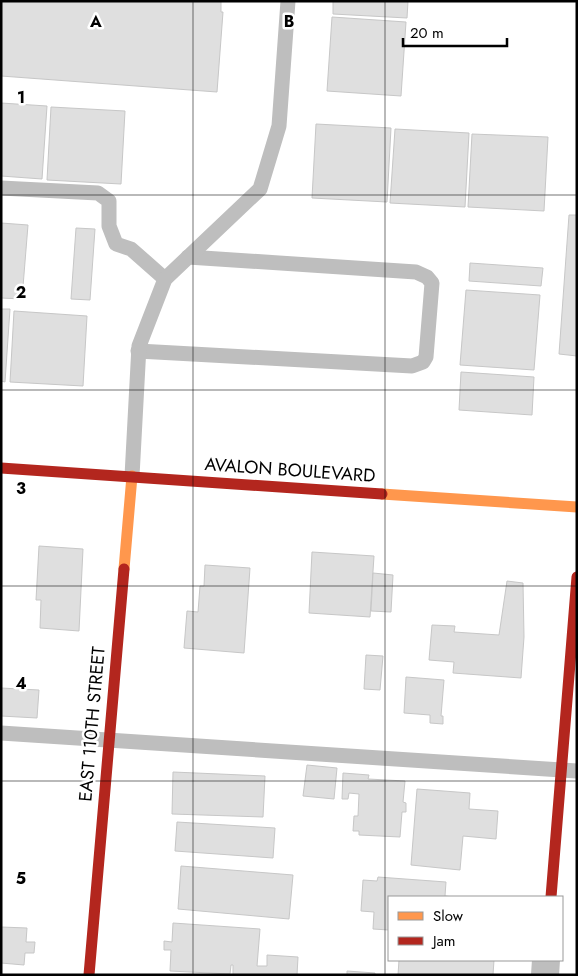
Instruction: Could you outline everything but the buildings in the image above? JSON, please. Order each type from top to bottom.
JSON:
[{"type":"street","name":"AVALON BOULEVARD","points":[[1,468],[577,507]]},
{"type":"street","name":"EAST 110TH STREET","points":[[89,975],[132,476]]},
{"type":"street","points":[[551,896],[577,578]]},
{"type":"street","points":[[545,975],[546,961]]},
{"type":"lane","points":[[132,476],[139,346],[165,279],[260,189],[279,126],[288,1]]},
{"type":"lane","points":[[1,188],[98,193],[109,201],[109,226],[116,244],[131,249],[165,279]]},
{"type":"lane","points":[[138,351],[412,366],[423,362],[426,357],[432,283],[416,272],[188,257]]},
{"type":"lane","points":[[1,733],[577,770]]},
{"type":"traffic: slow","points":[[124,569],[132,476]]},
{"type":"traffic: slow","points":[[382,494],[577,507]]},
{"type":"traffic: jam","points":[[1,468],[382,494]]},
{"type":"traffic: jam","points":[[89,975],[124,569]]},
{"type":"traffic: jam","points":[[551,896],[577,577]]}]
